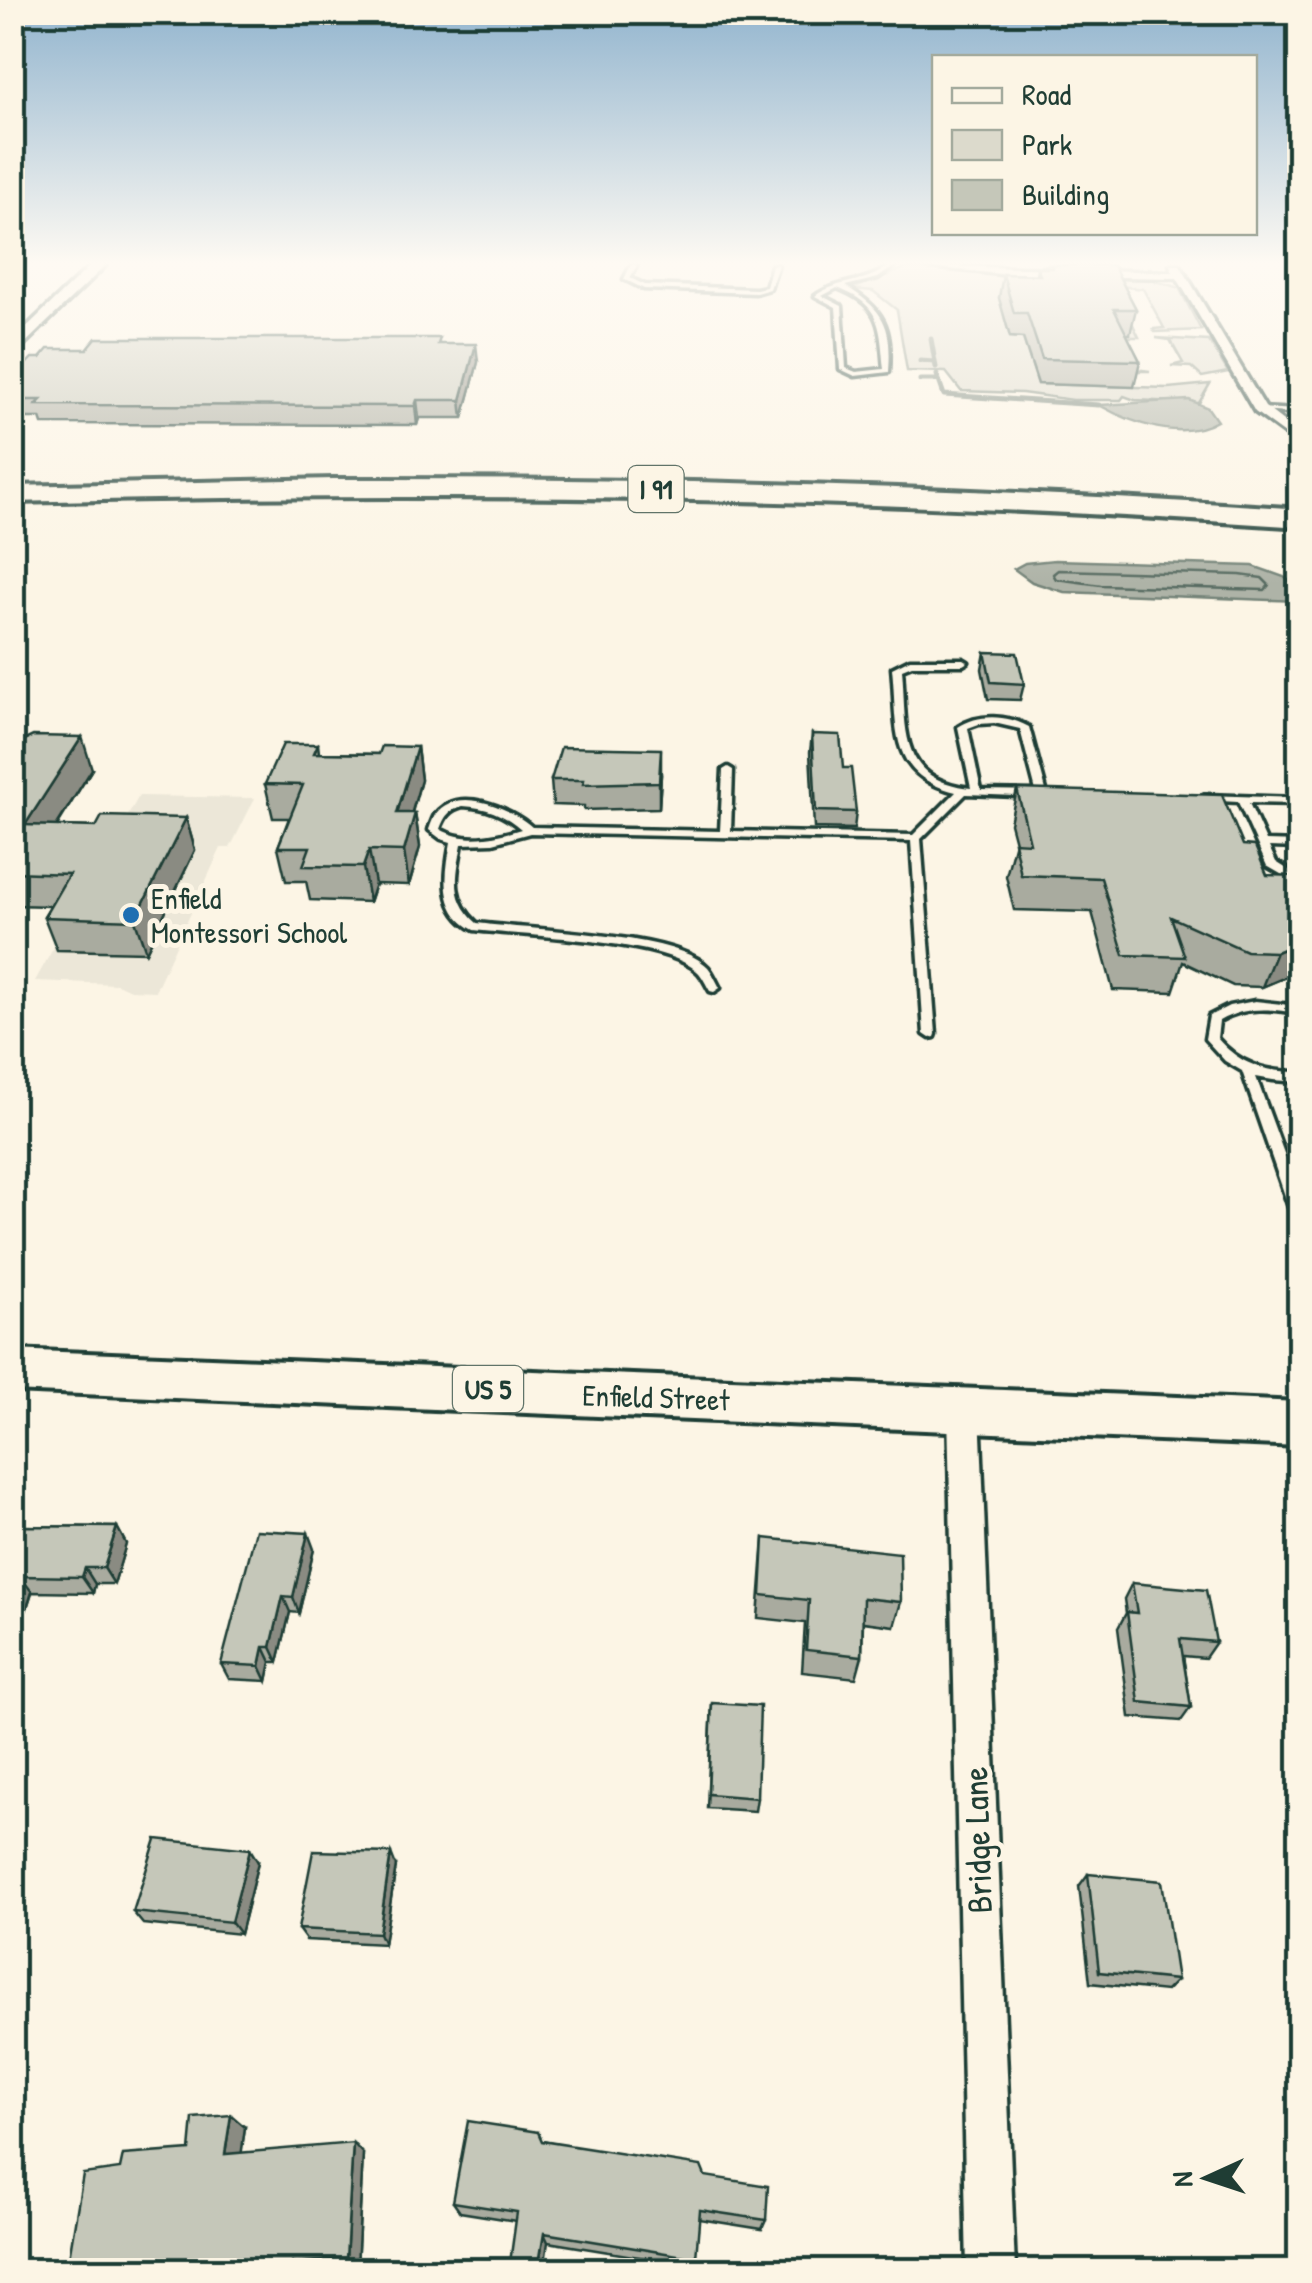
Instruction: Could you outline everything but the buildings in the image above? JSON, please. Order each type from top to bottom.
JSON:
[{"type":"highway","name":"I 91","points":[[12,476],[348,469],[636,470],[984,482],[1300,500]]},
{"type":"highway","name":"I 91","points":[[12,494],[368,487],[666,489],[1013,501],[1300,518]]},
{"type":"main road","name":"Enfield Street","points":[[12,1370],[1300,1424]]},
{"type":"street","points":[[1237,372],[1260,410],[1300,441]]},
{"type":"street","name":"Bridge Lane","points":[[964,1410],[991,2270]]},
{"type":"lane","points":[[1260,410],[1300,412]]},
{"type":"lane","points":[[963,662],[910,662],[897,668],[907,755],[919,773],[961,792],[1060,795]]},
{"type":"lane","points":[[976,793],[963,726],[975,720],[992,720],[1024,727],[1042,794]]},
{"type":"lane","points":[[726,834],[728,770]]},
{"type":"lane","points":[[530,830],[503,809],[461,804],[444,810],[434,830],[457,841],[496,839],[530,830],[916,838],[961,792]]},
{"type":"lane","points":[[1188,798],[1300,801]]},
{"type":"lane","points":[[1242,800],[1271,864],[1300,882]]},
{"type":"lane","points":[[916,838],[930,1034]]},
{"type":"lane","points":[[457,841],[448,890],[457,914],[474,926],[624,942],[684,957],[701,966],[714,988]]},
{"type":"lane","points":[[1262,844],[1300,845]]},
{"type":"lane","points":[[1300,1010],[1256,1005],[1229,1008],[1214,1020],[1211,1039],[1226,1058],[1248,1072],[1300,1078]]},
{"type":"lane","points":[[1248,1072],[1300,1219]]},
{"type":"shaded area","name":"Enfield Montessori School","points":[[139,796],[255,798],[230,848],[221,848],[155,991],[130,990],[117,984],[35,981]]},
{"type":"green space","points":[[928,372],[1034,372],[1038,384],[1168,388],[1210,384],[1199,403],[1124,396],[1121,400],[1073,400],[961,391],[946,372]]},
{"type":"green space","points":[[1196,372],[1228,372],[1202,377]]},
{"type":"water","points":[[1189,400],[1208,408],[1217,421],[1188,430],[1157,428],[1099,405]]},
{"type":"water","points":[[1055,560],[1253,566],[1284,577],[1299,588],[1299,601],[1064,592],[1032,582],[1014,569],[1025,563]]},
{"type":"waterway","points":[[937,375],[939,380]]},
{"type":"waterway","points":[[920,380],[939,380]]},
{"type":"waterway","points":[[939,380],[944,395],[1099,405]]},
{"type":"place","name":"Enfield Montessori School","points":[[131,915]]}]
